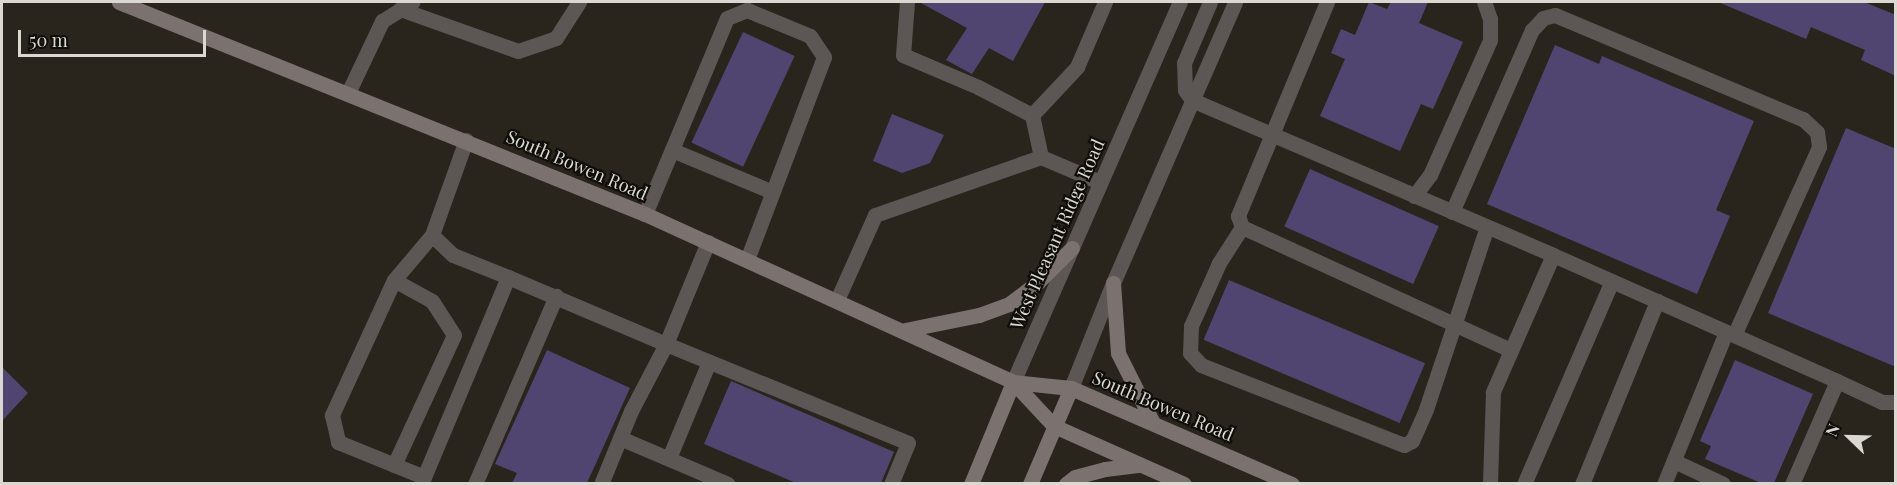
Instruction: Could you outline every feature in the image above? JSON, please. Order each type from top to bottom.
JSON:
[{"type":"main road","name":"South Bowen Road","points":[[119,2],[645,214],[904,330],[1013,382],[1071,388],[1292,483]]},
{"type":"main road","points":[[904,330],[979,315],[1009,304],[1038,282],[1072,248]]},
{"type":"main road","points":[[1113,283],[1118,353],[1153,423]]},
{"type":"main road","name":"South Bowen Road","points":[[1013,382],[1054,426],[1184,483]]},
{"type":"main road","name":"West Pleasant Ridge Road","points":[[971,483],[1013,382]]},
{"type":"main road","points":[[1030,483],[1071,388]]},
{"type":"main road","points":[[1066,483],[1075,477],[1105,469],[1142,464]]},
{"type":"street","points":[[348,93],[382,21],[406,5],[518,51],[556,38],[579,2]]},
{"type":"street","points":[[907,2],[903,55],[978,87],[1032,115]]},
{"type":"street","points":[[1032,115],[1077,67],[1105,2]]},
{"type":"street","name":"West Pleasant Ridge Road","points":[[1013,382],[1180,2]]},
{"type":"street","points":[[1210,2],[1184,63],[1185,90],[1192,100],[1553,255],[1882,402],[1896,402]]},
{"type":"street","points":[[1071,388],[1113,283],[1235,2]]},
{"type":"street","points":[[1327,2],[1238,216],[1242,227],[1511,350]]},
{"type":"street","points":[[1414,196],[1430,175],[1490,40],[1490,18],[1484,2]]},
{"type":"street","points":[[645,214],[728,18],[747,10],[810,36],[824,57],[747,260]]},
{"type":"street","points":[[1452,212],[1532,30],[1543,18],[1555,15],[1803,119],[1817,132],[1819,147],[1730,334],[1664,483]]},
{"type":"street","points":[[1032,115],[1041,157]]},
{"type":"street","points":[[466,140],[432,235],[394,280],[332,415],[338,442],[394,465],[422,480],[508,278]]},
{"type":"street","points":[[672,150],[773,192]]},
{"type":"street","points":[[837,300],[876,215],[1041,157],[1100,182]]},
{"type":"street","points":[[1242,227],[1219,263],[1191,326],[1190,353],[1202,364],[1404,446],[1412,441],[1426,409],[1487,227]]},
{"type":"street","points":[[432,235],[453,255],[908,444],[891,483]]},
{"type":"street","points":[[601,483],[620,438],[666,344],[708,242]]},
{"type":"street","points":[[1490,483],[1493,392],[1553,255]]},
{"type":"street","points":[[394,280],[432,301],[454,335],[394,465]]},
{"type":"street","points":[[1524,483],[1612,281]]},
{"type":"street","points":[[475,483],[556,296]]},
{"type":"street","points":[[1582,483],[1657,301]]},
{"type":"street","points":[[669,458],[710,362]]},
{"type":"street","points":[[1792,483],[1837,381]]},
{"type":"street","points":[[620,438],[728,483]]},
{"type":"street","points":[[1674,461],[1723,483]]},
{"type":"building","points":[[919,2],[1045,2],[1013,61],[989,48],[972,74],[946,60],[967,28]]},
{"type":"building","points":[[1369,2],[1387,9],[1391,2],[1428,2],[1419,23],[1463,42],[1433,109],[1421,104],[1400,151],[1320,116],[1345,59],[1331,53],[1341,29],[1355,35]]},
{"type":"building","points":[[1718,2],[1864,2],[1896,15],[1896,76],[1861,60],[1865,50],[1811,27],[1806,39]]},
{"type":"building","points":[[743,32],[795,56],[743,167],[691,143]]},
{"type":"building","points":[[1555,45],[1599,64],[1602,56],[1754,121],[1716,210],[1730,216],[1697,294],[1487,204]]},
{"type":"building","points":[[892,114],[944,135],[930,163],[902,173],[873,161]]},
{"type":"building","points":[[1846,128],[1896,149],[1896,367],[1768,313]]},
{"type":"building","points":[[1310,169],[1439,226],[1413,284],[1284,227]]},
{"type":"building","points":[[1229,280],[1425,363],[1400,423],[1204,340]]},
{"type":"building","points":[[547,350],[630,388],[587,483],[512,483],[517,473],[495,464]]},
{"type":"building","points":[[1735,360],[1813,394],[1774,483],[1761,483],[1705,459],[1711,446],[1700,441]]},
{"type":"building","points":[[2,367],[28,393],[2,421]]},
{"type":"building","points":[[731,381],[894,452],[881,483],[796,483],[704,444]]}]
